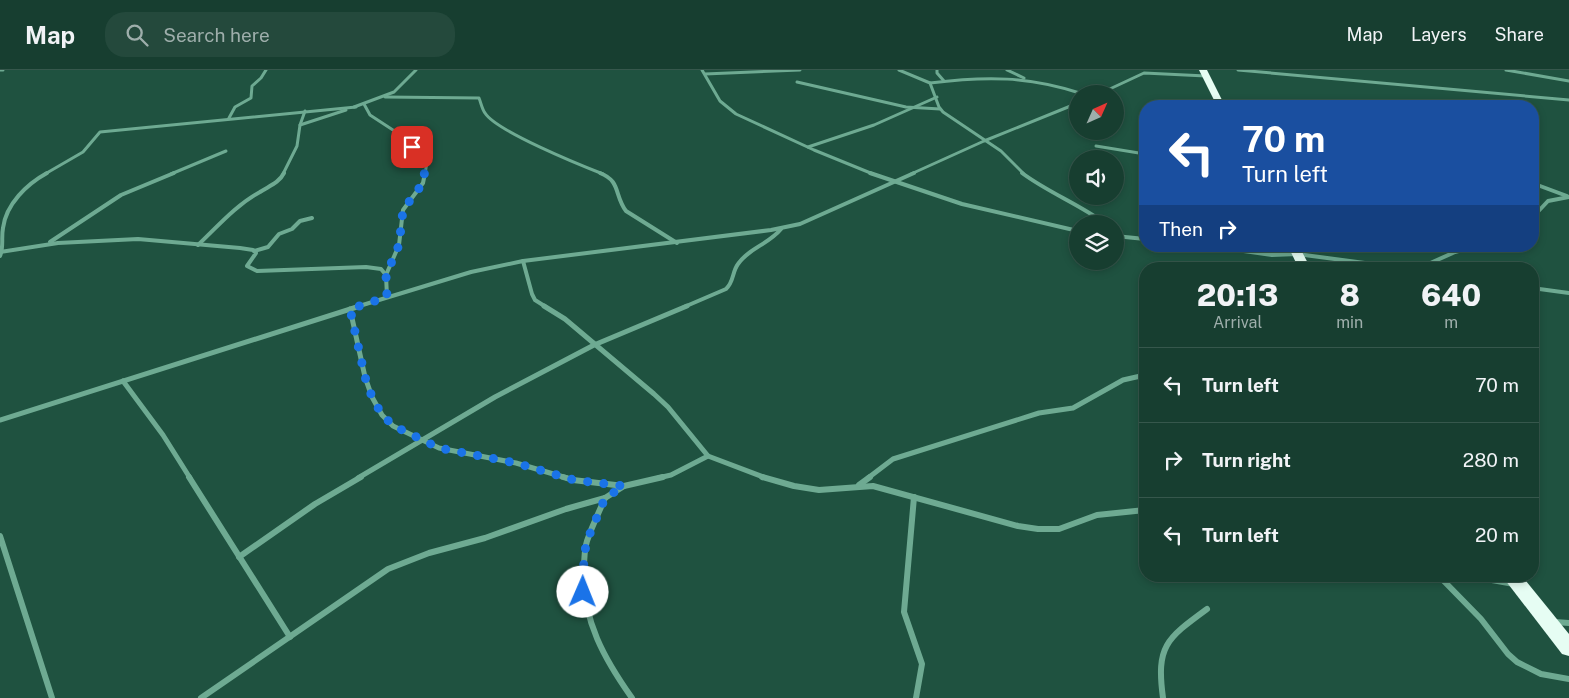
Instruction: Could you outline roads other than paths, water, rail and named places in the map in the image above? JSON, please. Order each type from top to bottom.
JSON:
[{"type":"highway","points":[[1204,73],[1218,100]]},
{"type":"highway","points":[[1515,582],[1569,648]]},
{"type":"street","points":[[229,118],[235,107],[251,98],[252,86],[261,78],[266,70]]},
{"type":"street","points":[[300,125],[385,97],[399,88],[416,70]]},
{"type":"street","points":[[800,70],[703,72],[715,95],[726,108],[808,147],[894,181],[975,209],[1069,229]]},
{"type":"street","points":[[899,70],[930,84],[965,79],[1030,80],[1069,90]]},
{"type":"street","points":[[937,70],[937,73],[944,81]]},
{"type":"street","points":[[1007,70],[1030,80]]},
{"type":"street","points":[[1238,70],[1338,81],[1463,88],[1569,100]]},
{"type":"street","points":[[1506,70],[1569,81]]},
{"type":"street","points":[[1118,85],[1144,73],[1204,73]]},
{"type":"street","points":[[797,82],[914,108],[940,109],[1001,151],[1018,169],[1040,186],[1086,209],[1094,215]]},
{"type":"street","points":[[930,84],[940,109]]},
{"type":"street","points":[[385,97],[479,98],[485,114],[499,125],[555,155],[608,176],[616,185],[620,203],[626,211],[677,243]]},
{"type":"street","points":[[808,147],[865,128],[937,98]]},
{"type":"street","points":[[364,104],[370,115],[396,132],[423,156],[426,162],[423,183],[403,210],[399,245],[386,275],[387,297]]},
{"type":"street","points":[[312,218],[300,221],[292,229],[279,234],[268,247],[254,251],[138,239],[45,244],[1,253],[1,231],[10,208],[22,189],[40,176],[87,150],[97,133],[122,128],[356,107]]},
{"type":"street","points":[[0,420],[471,272],[523,262],[781,229],[813,219],[984,141],[1069,107]]},
{"type":"street","points":[[198,245],[236,208],[280,179],[296,146],[305,111]]},
{"type":"street","points":[[1096,146],[1139,153]]},
{"type":"street","points":[[45,244],[59,237],[121,195],[226,150]]},
{"type":"street","points":[[1539,186],[1569,197]]},
{"type":"street","points":[[1539,211],[1548,201],[1569,197]]},
{"type":"street","points":[[240,557],[315,504],[495,397],[594,345],[726,289],[731,285],[739,263],[775,238],[781,229]]},
{"type":"street","points":[[1124,237],[1139,238]]},
{"type":"street","points":[[254,251],[256,253],[248,266],[250,269],[257,271],[366,267],[381,269],[386,275]]},
{"type":"street","points":[[1251,252],[1272,255],[1286,252]]},
{"type":"street","points":[[1307,252],[1368,262]]},
{"type":"street","points":[[1433,262],[1455,252]]},
{"type":"street","points":[[523,262],[535,300],[565,318],[594,345],[668,406],[708,456],[800,488],[823,491],[859,485],[883,488],[1018,526],[1038,529],[1059,529],[1097,515],[1139,511]]},
{"type":"street","points":[[1539,289],[1569,293]]},
{"type":"street","points":[[350,309],[365,377],[372,397],[382,415],[388,421],[421,441],[439,448],[516,463],[574,480],[624,486]]},
{"type":"street","points":[[859,485],[893,459],[1039,413],[1073,408],[1123,380],[1139,376]]},
{"type":"street","points":[[123,381],[163,435],[290,637]]},
{"type":"street","points":[[200,698],[367,583],[406,561],[485,538],[566,509],[605,498],[624,486],[672,475],[708,456]]},
{"type":"street","points":[[914,497],[904,612],[905,620],[922,660],[922,671],[916,698]]},
{"type":"street","points":[[605,498],[586,543],[582,581],[584,604],[591,630],[600,650],[632,698]]},
{"type":"street","points":[[0,536],[52,698]]},
{"type":"street","points":[[1445,582],[1481,619],[1508,654],[1517,662],[1541,674],[1569,679]]},
{"type":"street","points":[[1163,698],[1159,675],[1161,653],[1172,634],[1207,609]]},
{"type":"street","points":[[1547,621],[1569,622]]}]
